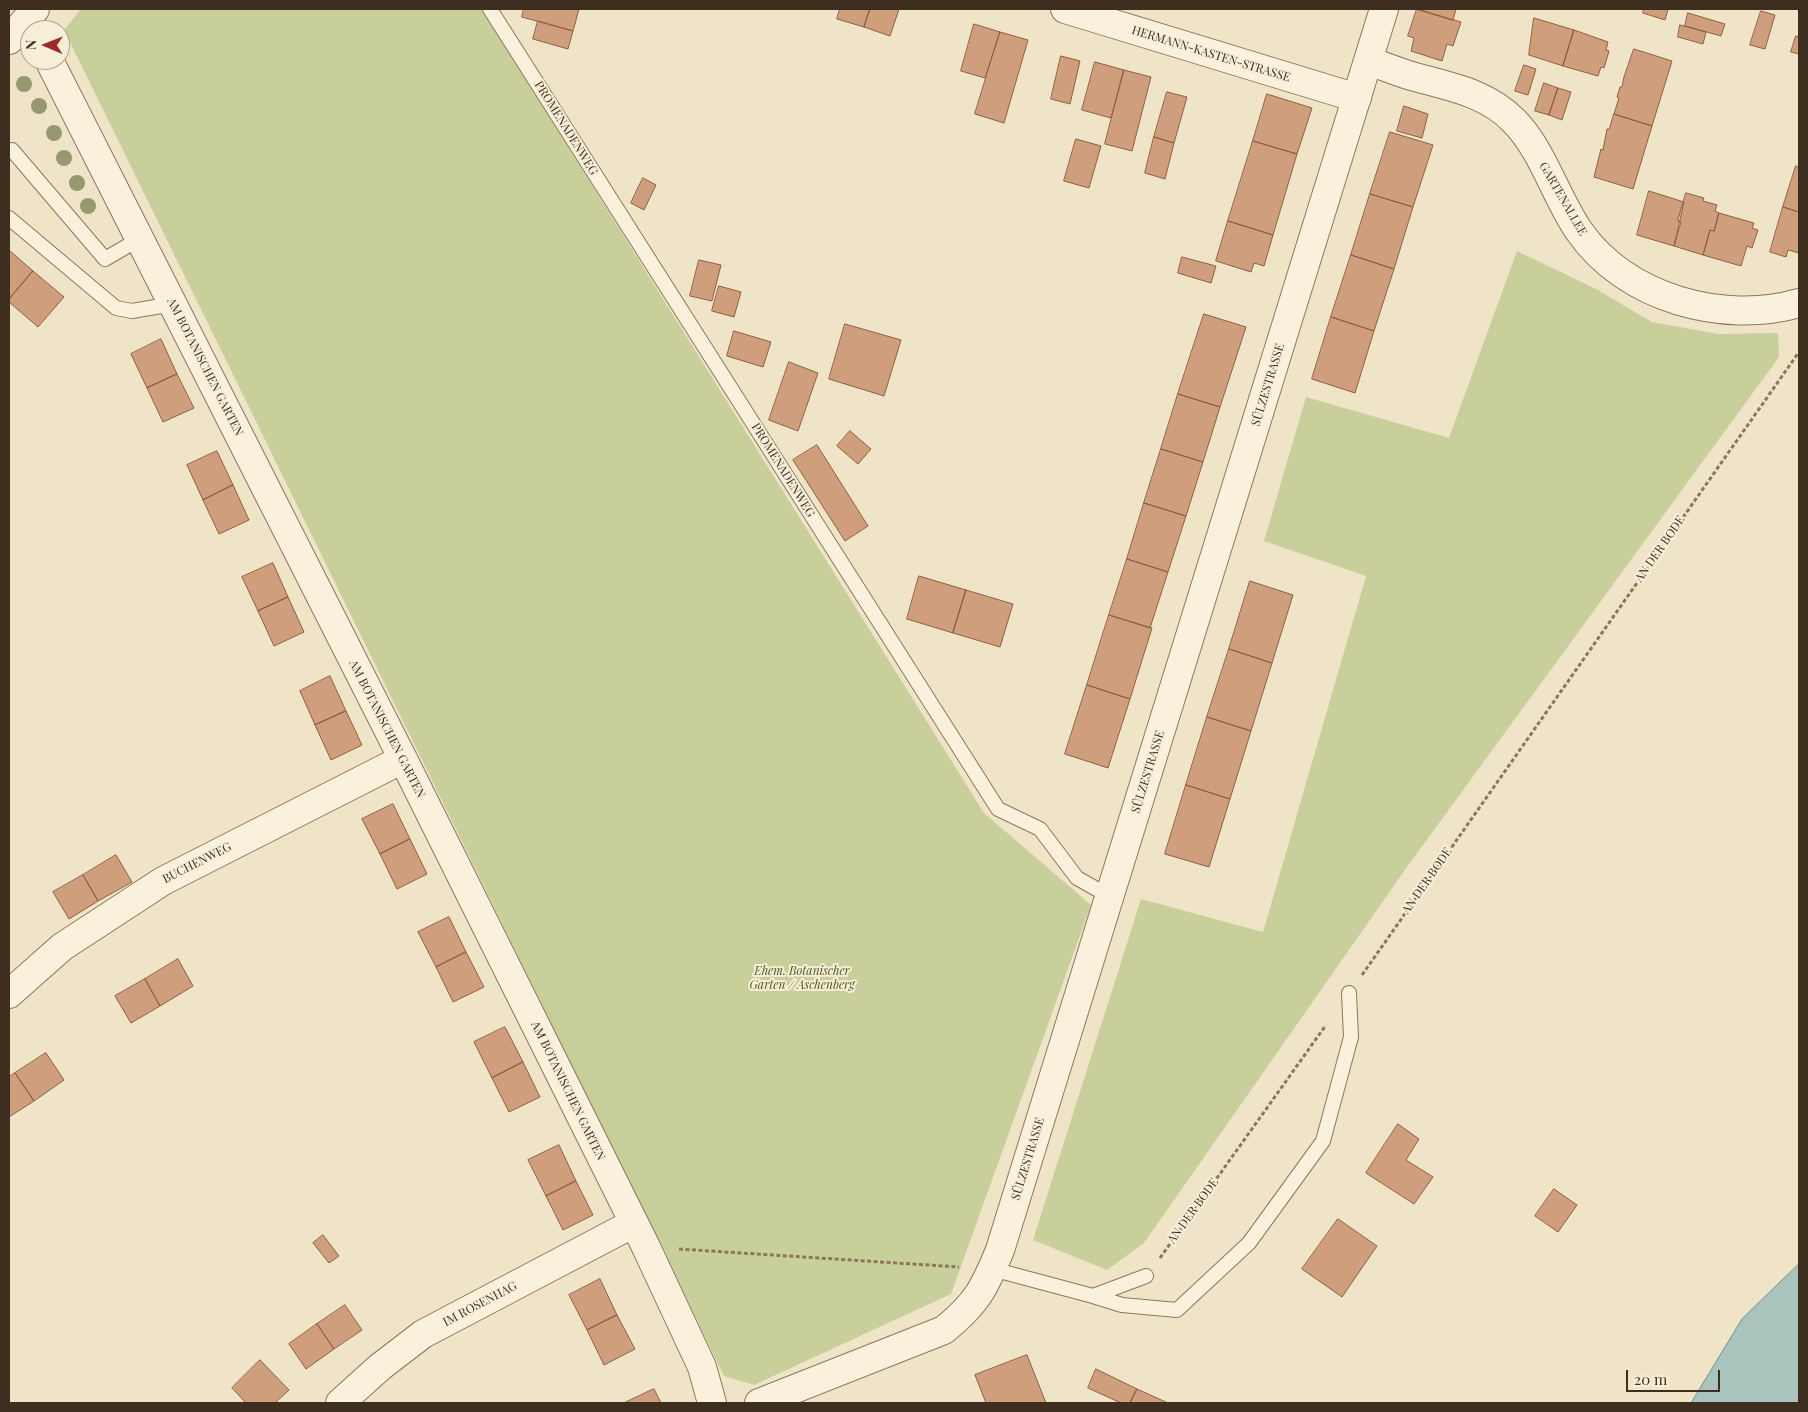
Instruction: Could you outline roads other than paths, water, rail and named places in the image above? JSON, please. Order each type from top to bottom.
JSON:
[{"type":"street","name":"HERMANN-KASTEN-STRASSE","points":[[1065,9],[1357,98]]},
{"type":"street","name":"SÜLZESTRASSE","points":[[759,1403],[944,1330],[968,1310],[982,1291],[992,1269],[1384,9]]},
{"type":"street","name":"GARTENALLEE","points":[[1369,61],[1414,76],[1462,88],[1492,102],[1515,121],[1531,145],[1579,231],[1601,258],[1627,278],[1686,302],[1718,308],[1750,311],[1799,303]]},
{"type":"street","name":"AM BOTANISCHEN GARTEN","points":[[54,70],[141,238],[403,759],[646,1247],[702,1367],[712,1403]]},
{"type":"street","name":"BUCHENWEG","points":[[9,994],[62,947],[163,880],[403,759]]},
{"type":"street","name":"IM ROSENHAG","points":[[340,1403],[380,1367],[423,1334],[634,1223]]},
{"type":"lane","name":"PROMENADENWEG","points":[[490,9],[998,809],[1040,829],[1077,878],[1109,896]]},
{"type":"lane","points":[[12,150],[105,258],[141,238]]},
{"type":"lane","points":[[9,218],[116,308],[132,311],[174,304]]},
{"type":"lane","points":[[992,1269],[1122,1305],[1177,1310],[1248,1243],[1323,1142],[1351,1037],[1349,992]]},
{"type":"lane","points":[[1093,1296],[1146,1276]]},
{"type":"water","points":[[1799,1264],[1799,1403],[1691,1403],[1742,1319]]},
{"type":"park label","name":"Ehem. Botanischer Garten / Aschenberg","points":[[802,978]]}]
